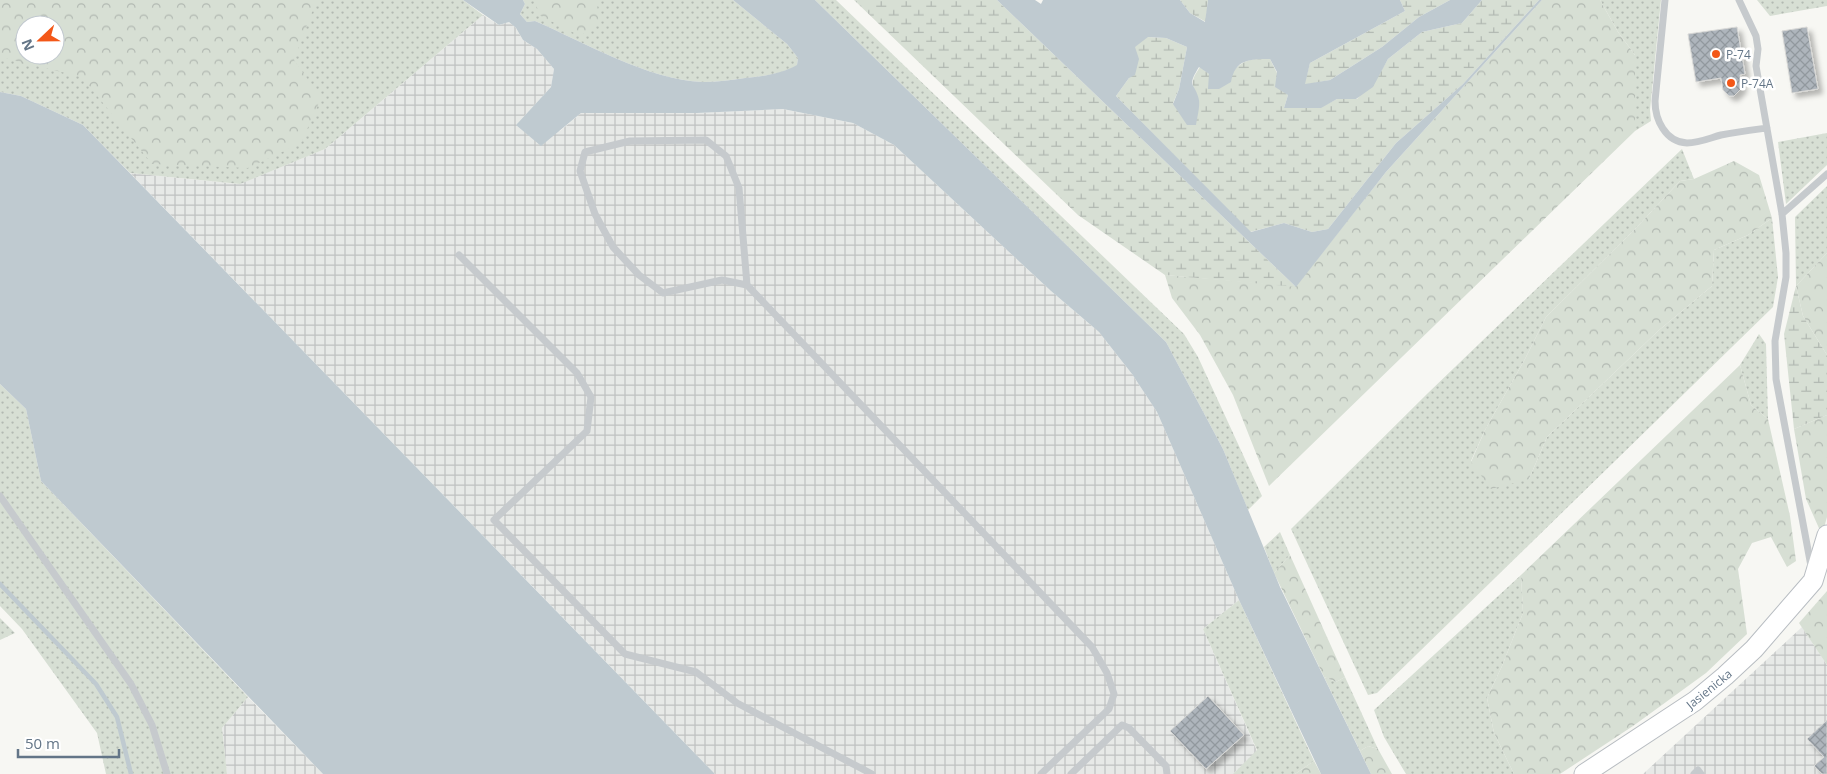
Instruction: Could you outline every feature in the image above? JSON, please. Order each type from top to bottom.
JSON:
[{"type":"main road","points":[[1813,581],[1827,535]]},
{"type":"main road","name":"Jasienicka","points":[[1584,774],[1672,717],[1716,684],[1764,640],[1813,581]]},
{"type":"lane","points":[[1664,0],[1655,101],[1655,113],[1663,130],[1672,138],[1684,143],[1767,128]]},
{"type":"lane","points":[[1739,0],[1756,36],[1758,49],[1756,66],[1782,214],[1786,277],[1775,340],[1776,379],[1806,544],[1810,555],[1813,581]]},
{"type":"lane","points":[[747,285],[739,188],[726,156],[706,140],[630,141],[585,152],[580,171],[595,214],[613,247],[639,275],[662,293],[722,280],[747,285],[1092,647],[1107,673],[1114,694],[1108,710],[1041,774]]},
{"type":"lane","points":[[1782,214],[1827,174]]},
{"type":"lane","points":[[460,255],[577,373],[590,397],[587,431],[494,520],[625,654],[696,672],[737,703],[872,774]]},
{"type":"lane","points":[[0,496],[132,684],[152,725],[168,774]]},
{"type":"lane","points":[[1071,774],[1122,726],[1129,728],[1166,766],[1167,774]]},
{"type":"lane","points":[[1694,774],[1698,770],[1702,774]]},
{"type":"shaded area","points":[[463,0],[523,0],[525,4],[520,14],[527,22],[535,21],[639,68],[682,80],[703,82],[779,73],[797,65],[798,58],[787,44],[733,0],[815,0],[1166,342],[1223,449],[1280,587],[1371,774],[1321,774],[1239,600],[1157,412],[1132,374],[1099,332],[1051,291],[894,145],[853,123],[783,109],[697,113],[581,113],[541,146],[516,125],[551,87],[554,69],[537,49],[523,40],[516,28],[509,22],[499,25]]},
{"type":"shaded area","points":[[997,0],[1035,0],[1041,4],[1043,0],[1180,0],[1190,13],[1205,22],[1208,0],[1400,0],[1405,11],[1310,63],[1305,84],[1330,80],[1382,47],[1419,17],[1450,0],[1482,0],[1462,23],[1422,32],[1388,59],[1373,87],[1356,99],[1337,99],[1321,108],[1284,108],[1288,95],[1275,87],[1277,72],[1270,59],[1256,59],[1244,62],[1236,69],[1231,82],[1219,89],[1208,89],[1209,74],[1199,67],[1192,82],[1199,100],[1196,125],[1187,125],[1173,104],[1179,89],[1187,47],[1166,38],[1148,37],[1135,47],[1139,59],[1135,75],[1129,78],[1116,96],[1251,232],[1284,223],[1312,232],[1328,229],[1396,143],[1463,84],[1539,0],[1542,0],[1386,172],[1296,287]]},
{"type":"shaded area","points":[[483,15],[499,25],[509,22],[516,28],[523,40],[537,49],[554,69],[551,87],[516,125],[560,131],[581,113],[697,113],[783,109],[853,123],[894,145],[1051,291],[1099,332],[1132,374],[1157,412],[1239,600],[1203,629],[1257,751],[1233,774],[715,774],[130,173],[239,184],[325,149]]},
{"type":"shaded area","points":[[0,92],[21,96],[83,125],[715,774],[323,774],[41,481],[26,409],[0,384]]},
{"type":"shaded area","points":[[1802,627],[1827,665],[1827,774],[1643,774]]},
{"type":"shaded area","points":[[248,697],[323,774],[227,774],[222,728]]},
{"type":"green space","points":[[0,0],[463,0],[483,15],[325,149],[240,184],[130,173],[83,125],[21,96],[0,92]]},
{"type":"green space","points":[[0,0],[319,0],[311,14],[294,60],[321,98],[301,143],[248,168],[152,164],[82,77],[33,65],[65,65],[65,15],[15,15],[15,61],[0,57]]},
{"type":"green space","points":[[523,0],[733,0],[787,44],[798,58],[797,66],[772,74],[714,82],[682,80],[661,75],[618,59],[535,21],[527,22],[520,14],[525,4]]},
{"type":"green space","points":[[535,0],[596,0],[600,22],[580,36],[539,15]]},
{"type":"green space","points":[[815,0],[836,0],[1184,334],[1198,357],[1262,496],[1248,510],[1223,449],[1166,342]]},
{"type":"green space","points":[[854,0],[997,0],[1296,287],[1165,275],[1078,215]]},
{"type":"green space","points":[[1180,0],[1208,0],[1206,22],[1190,13]]},
{"type":"green space","points":[[1400,0],[1450,0],[1419,17],[1382,47],[1330,80],[1304,85],[1310,63],[1405,11]]},
{"type":"green space","points":[[1482,0],[1539,0],[1463,84],[1396,143],[1328,229],[1312,232],[1284,223],[1250,232],[1116,96],[1129,78],[1134,47],[1147,37],[1166,38],[1187,47],[1179,89],[1173,103],[1199,101],[1193,81],[1200,67],[1209,74],[1232,72],[1249,60],[1258,59],[1270,59],[1288,95],[1284,108],[1321,107],[1337,99],[1357,99],[1381,71],[1388,59],[1422,32],[1462,23]]},
{"type":"green space","points":[[1542,0],[1600,0],[1618,32],[1635,55],[1635,131],[1269,486],[1233,395],[1200,335],[1172,298],[1165,275],[1296,286],[1386,172]]},
{"type":"green space","points":[[1600,0],[1661,0],[1650,110],[1651,121],[1635,131],[1635,55],[1618,32]]},
{"type":"green space","points":[[1757,0],[1827,0],[1827,6],[1770,16]]},
{"type":"green space","points":[[1827,133],[1827,165],[1786,204],[1778,142]]},
{"type":"green space","points":[[1682,149],[1694,179],[1680,181],[1636,228],[1546,317],[1485,430],[1471,461],[1529,479],[1547,437],[1658,331],[1712,286],[1714,250],[1748,235],[1772,218],[1778,277],[1773,307],[1377,693],[1368,695],[1291,529],[1428,393]]},
{"type":"green space","points":[[1734,161],[1759,175],[1772,218],[1748,235],[1714,250],[1712,286],[1658,331],[1547,437],[1529,479],[1491,489],[1471,462],[1485,430],[1546,317],[1636,228],[1680,181],[1694,179]]},
{"type":"green space","points":[[1827,186],[1827,253],[1796,286],[1795,217]]},
{"type":"green space","points":[[1827,253],[1827,355],[1803,316],[1796,286]]},
{"type":"green space","points":[[1796,286],[1803,316],[1827,355],[1827,415],[1794,429],[1784,334]]},
{"type":"green space","points":[[1759,334],[1766,344],[1768,419],[1751,405],[1740,365]]},
{"type":"green space","points":[[1740,365],[1751,405],[1768,419],[1790,516],[1796,561],[1787,567],[1771,537],[1752,543],[1738,569],[1747,634],[1706,673],[1633,726],[1560,774],[1514,774],[1494,733],[1487,698],[1523,613],[1521,575]]},
{"type":"green space","points":[[0,384],[26,409],[41,481],[248,697],[222,728],[227,774],[106,774],[97,733],[22,629],[0,606]]},
{"type":"green space","points":[[1827,415],[1827,517],[1822,535],[1806,499],[1794,429]]},
{"type":"green space","points":[[1280,532],[1290,555],[1274,573],[1264,547]]},
{"type":"green space","points":[[1290,555],[1345,677],[1336,682],[1324,677],[1274,573]]},
{"type":"green space","points":[[1521,575],[1523,613],[1487,698],[1494,733],[1514,774],[1406,774],[1384,737],[1374,710]]},
{"type":"green space","points":[[1827,591],[1827,665],[1799,623]]},
{"type":"green space","points":[[1239,600],[1314,761],[1295,774],[1233,774],[1257,750],[1203,629]]},
{"type":"green space","points":[[0,618],[15,633],[0,640]]},
{"type":"green space","points":[[1324,677],[1336,682],[1345,677],[1378,749],[1368,746],[1360,751]]},
{"type":"green space","points":[[1368,746],[1378,749],[1392,774],[1371,774],[1360,751]]},
{"type":"green space","points":[[1314,761],[1321,774],[1295,774]]},
{"type":"building","name":"P-74","points":[[1737,27],[1745,74],[1740,75],[1742,88],[1734,96],[1729,96],[1723,90],[1721,78],[1696,82],[1688,34]]},
{"type":"building","points":[[1807,27],[1818,89],[1792,93],[1782,31]]},
{"type":"building","points":[[1208,696],[1244,735],[1206,769],[1170,731]]},
{"type":"building","points":[[1827,720],[1827,774],[1822,774],[1814,766],[1824,757],[1807,739]]},
{"type":"waterway","points":[[0,584],[96,684],[117,717],[131,774]]},
{"type":"place","name":"P-74","points":[[1716,54]]},
{"type":"place","name":"P-74A","points":[[1731,83]]}]
